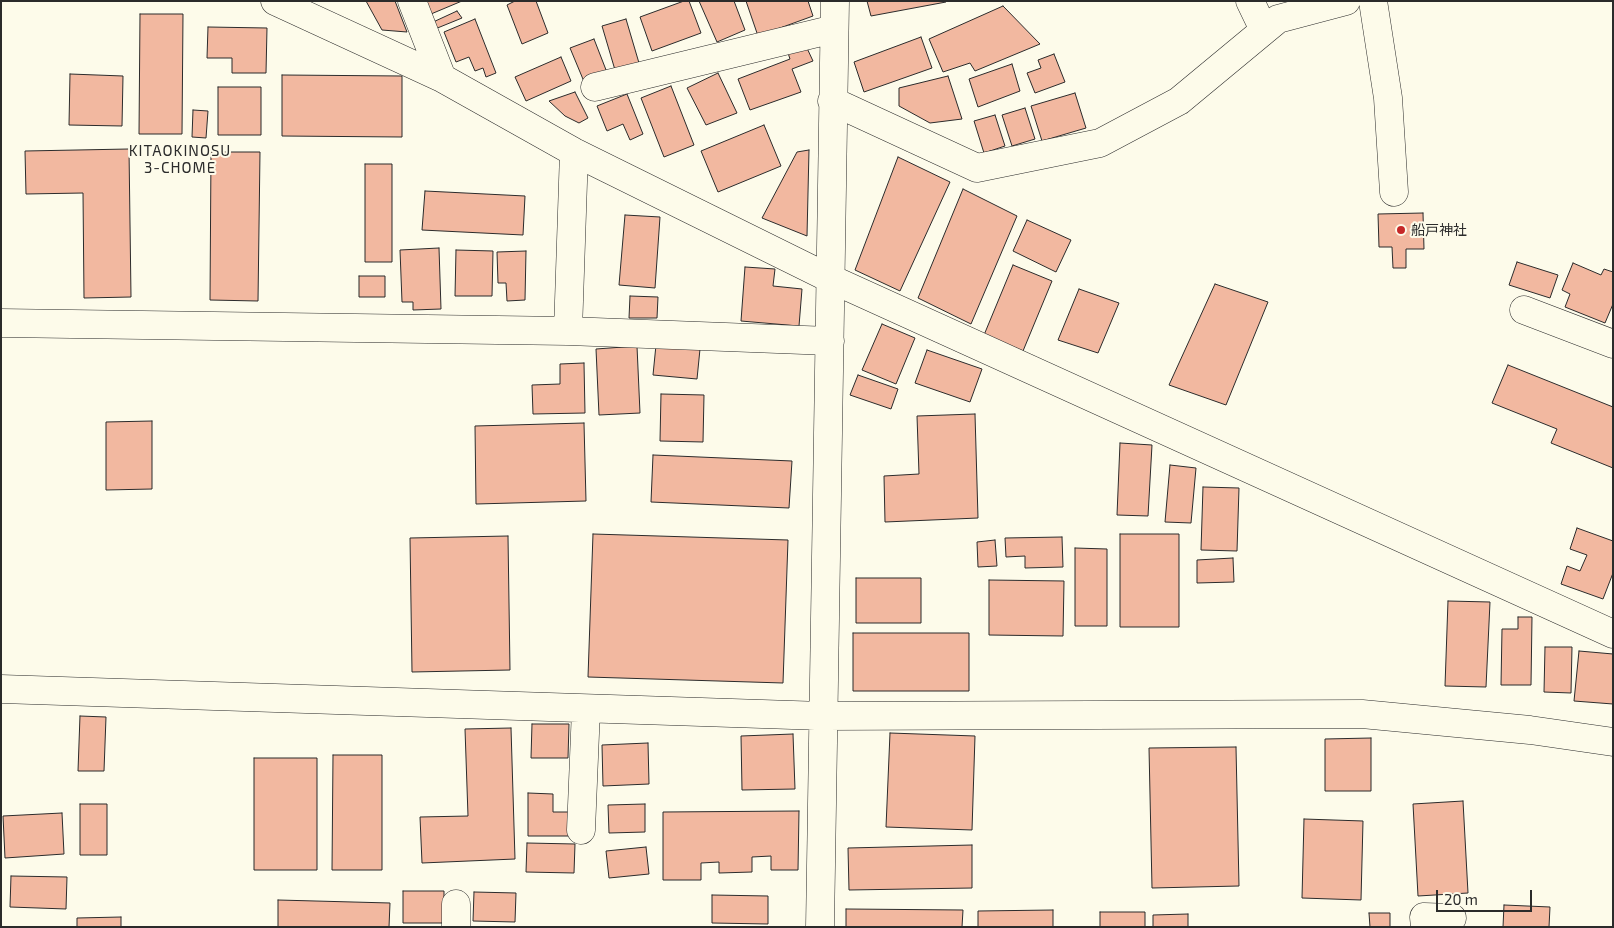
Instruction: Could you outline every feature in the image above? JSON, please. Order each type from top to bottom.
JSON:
[{"type":"street","points":[[275,1],[442,78],[574,152],[831,279],[1613,634]]},
{"type":"street","points":[[412,1],[442,78]]},
{"type":"street","points":[[820,927],[835,1]]},
{"type":"street","points":[[1250,1],[1264,30]]},
{"type":"street","points":[[832,101],[977,168],[1100,143],[1180,101],[1278,19],[1346,1]]},
{"type":"street","points":[[1373,1],[1388,98],[1394,192]]},
{"type":"street","points":[[595,88],[834,29]]},
{"type":"street","points":[[568,331],[574,152]]},
{"type":"street","points":[[1524,310],[1613,344]]},
{"type":"street","points":[[1,322],[568,331],[830,341]]},
{"type":"street","points":[[1,690],[824,716],[1362,714],[1530,730],[1613,742]]},
{"type":"street","points":[[581,830],[586,709]]},
{"type":"street","points":[[1425,927],[1424,917],[1452,918]]},
{"type":"building","points":[[366,1],[395,1],[407,32],[382,30]]},
{"type":"building","points":[[426,1],[462,1],[431,14]]},
{"type":"building","points":[[515,1],[536,1],[548,33],[522,44],[507,5]]},
{"type":"building","points":[[684,1],[689,1],[701,33],[652,51],[640,17]]},
{"type":"building","points":[[699,1],[734,1],[745,30],[717,42]]},
{"type":"building","points":[[746,1],[808,1],[813,16],[758,36]]},
{"type":"building","points":[[867,1],[946,1],[946,2],[871,16]]},
{"type":"building","points":[[1003,6],[1040,44],[975,71],[970,63],[943,72],[929,39]]},
{"type":"building","points":[[457,11],[462,18],[435,29],[431,23]]},
{"type":"building","points":[[140,14],[183,14],[182,134],[139,134]]},
{"type":"building","points":[[475,19],[496,73],[486,77],[483,68],[475,71],[469,57],[456,62],[444,32]]},
{"type":"building","points":[[626,19],[639,63],[615,70],[602,26]]},
{"type":"building","points":[[208,27],[267,28],[266,73],[232,73],[232,58],[207,58]]},
{"type":"building","points":[[921,37],[932,68],[864,92],[854,62]]},
{"type":"building","points":[[594,39],[608,75],[585,84],[570,48]]},
{"type":"building","points":[[806,46],[813,61],[792,69],[801,92],[750,110],[738,79],[790,59],[788,53]]},
{"type":"building","points":[[1054,54],[1065,82],[1035,93],[1027,73],[1041,68],[1038,60]]},
{"type":"building","points":[[561,57],[571,81],[526,101],[515,77]]},
{"type":"building","points":[[1012,64],[1020,91],[978,107],[969,79]]},
{"type":"building","points":[[718,73],[737,113],[706,125],[687,88]]},
{"type":"building","points":[[70,74],[123,76],[122,126],[69,125]]},
{"type":"building","points":[[282,75],[402,76],[402,137],[282,136]]},
{"type":"building","points":[[948,76],[962,119],[930,123],[899,106],[899,88]]},
{"type":"building","points":[[671,86],[694,145],[664,157],[641,98]]},
{"type":"building","points":[[218,87],[261,87],[261,135],[218,135]]},
{"type":"building","points":[[575,92],[588,118],[579,123],[565,116],[549,101]]},
{"type":"building","points":[[1075,93],[1086,128],[1042,141],[1031,106]]},
{"type":"building","points":[[627,94],[643,134],[630,140],[623,124],[607,131],[597,106]]},
{"type":"building","points":[[1025,108],[1035,139],[1012,146],[1002,115]]},
{"type":"building","points":[[193,110],[208,111],[206,138],[192,137]]},
{"type":"building","points":[[995,115],[1005,146],[984,153],[974,121]]},
{"type":"building","points":[[764,125],[781,166],[718,192],[701,151]]},
{"type":"building","points":[[129,149],[131,297],[84,298],[83,193],[26,194],[25,151]]},
{"type":"building","points":[[809,150],[807,236],[762,218],[797,152]]},
{"type":"building","points":[[211,152],[260,152],[258,301],[210,300]]},
{"type":"building","points":[[898,157],[950,182],[900,291],[855,270]]},
{"type":"building","points":[[365,164],[392,164],[392,262],[365,262]]},
{"type":"building","points":[[963,189],[1017,216],[971,324],[918,298]]},
{"type":"building","points":[[425,191],[525,196],[523,235],[422,230]]},
{"type":"building","name":"船戸神社","points":[[1423,213],[1424,249],[1406,249],[1406,268],[1393,268],[1392,247],[1379,247],[1378,214]]},
{"type":"building","points":[[625,215],[660,217],[655,288],[619,285]]},
{"type":"building","points":[[1027,220],[1071,240],[1056,272],[1013,251]]},
{"type":"building","points":[[439,248],[441,309],[413,310],[413,302],[402,302],[400,250]]},
{"type":"building","points":[[456,250],[493,251],[492,296],[455,296]]},
{"type":"building","points":[[526,251],[525,300],[507,301],[506,283],[498,283],[497,252]]},
{"type":"building","points":[[1517,262],[1558,275],[1550,298],[1509,285]]},
{"type":"building","points":[[1573,263],[1601,275],[1604,269],[1613,272],[1613,304],[1605,323],[1565,307],[1570,294],[1562,290]]},
{"type":"building","points":[[1013,265],[1052,281],[1023,351],[984,335]]},
{"type":"building","points":[[745,267],[775,269],[773,286],[802,289],[799,326],[741,321]]},
{"type":"building","points":[[359,276],[385,276],[385,297],[359,297]]},
{"type":"building","points":[[1215,284],[1268,302],[1226,405],[1169,385]]},
{"type":"building","points":[[1079,289],[1119,303],[1098,353],[1058,340]]},
{"type":"building","points":[[630,296],[658,297],[657,318],[629,318]]},
{"type":"building","points":[[882,324],[915,338],[896,384],[862,370]]},
{"type":"building","points":[[656,345],[700,349],[697,379],[653,375]]},
{"type":"building","points":[[637,346],[640,413],[599,415],[596,349]]},
{"type":"building","points":[[927,350],[982,369],[970,402],[915,383]]},
{"type":"building","points":[[584,363],[585,413],[533,414],[532,385],[560,384],[560,364]]},
{"type":"building","points":[[1508,365],[1613,407],[1613,468],[1551,443],[1557,429],[1492,403]]},
{"type":"building","points":[[858,375],[898,389],[891,409],[850,395]]},
{"type":"building","points":[[661,394],[704,395],[703,442],[660,441]]},
{"type":"building","points":[[975,414],[978,518],[885,522],[884,476],[919,474],[917,416]]},
{"type":"building","points":[[152,421],[152,489],[106,490],[106,422]]},
{"type":"building","points":[[584,423],[586,501],[476,504],[475,426]]},
{"type":"building","points":[[1120,443],[1152,445],[1148,516],[1117,515]]},
{"type":"building","points":[[653,455],[792,461],[789,508],[651,502]]},
{"type":"building","points":[[1170,465],[1196,468],[1191,523],[1165,522]]},
{"type":"building","points":[[1203,487],[1239,488],[1237,551],[1201,550]]},
{"type":"building","points":[[1577,528],[1613,541],[1613,573],[1603,599],[1561,584],[1567,566],[1580,571],[1587,555],[1570,549]]},
{"type":"building","points":[[593,534],[788,540],[783,683],[588,677]]},
{"type":"building","points":[[1120,534],[1179,534],[1179,627],[1120,627]]},
{"type":"building","points":[[508,536],[510,670],[412,672],[410,538]]},
{"type":"building","points":[[1062,537],[1063,567],[1025,568],[1025,556],[1006,557],[1005,538]]},
{"type":"building","points":[[995,540],[997,566],[978,567],[977,542]]},
{"type":"building","points":[[1075,548],[1107,549],[1107,626],[1075,626]]},
{"type":"building","points":[[1233,558],[1234,582],[1197,583],[1197,560]]},
{"type":"building","points":[[856,578],[921,578],[921,623],[856,623]]},
{"type":"building","points":[[989,580],[1064,581],[1063,636],[989,635]]},
{"type":"building","points":[[1448,601],[1490,602],[1486,687],[1445,686]]},
{"type":"building","points":[[1518,617],[1532,617],[1531,685],[1501,685],[1502,629],[1518,629]]},
{"type":"building","points":[[853,633],[969,633],[969,691],[853,691]]},
{"type":"building","points":[[1545,647],[1572,647],[1571,693],[1544,692]]},
{"type":"building","points":[[1579,651],[1613,654],[1613,704],[1574,701]]},
{"type":"building","points":[[80,716],[106,717],[104,771],[78,771]]},
{"type":"building","points":[[532,724],[569,724],[568,758],[531,758]]},
{"type":"building","points":[[511,728],[515,859],[422,863],[420,817],[468,816],[465,729]]},
{"type":"building","points":[[890,733],[975,736],[972,830],[886,827]]},
{"type":"building","points":[[793,734],[795,789],[742,790],[741,736]]},
{"type":"building","points":[[1371,738],[1371,791],[1325,791],[1325,739]]},
{"type":"building","points":[[648,743],[649,784],[603,786],[602,745]]},
{"type":"building","points":[[1236,747],[1239,886],[1152,888],[1149,748]]},
{"type":"building","points":[[333,755],[382,755],[382,870],[332,870]]},
{"type":"building","points":[[254,758],[317,758],[317,870],[254,870]]},
{"type":"building","points":[[528,793],[553,794],[553,812],[570,812],[570,836],[528,836]]},
{"type":"building","points":[[1463,801],[1468,893],[1418,896],[1413,804]]},
{"type":"building","points":[[80,804],[107,804],[107,855],[80,855]]},
{"type":"building","points":[[645,804],[645,832],[609,833],[608,805]]},
{"type":"building","points":[[799,811],[798,870],[771,870],[771,856],[752,857],[752,872],[719,873],[719,862],[701,863],[701,880],[663,880],[663,812]]},
{"type":"building","points":[[62,813],[64,854],[5,858],[3,816]]},
{"type":"building","points":[[1304,819],[1363,821],[1361,900],[1302,898]]},
{"type":"building","points":[[527,843],[575,844],[574,873],[526,872]]},
{"type":"building","points":[[972,845],[972,888],[849,890],[848,848]]},
{"type":"building","points":[[646,847],[649,874],[609,878],[606,851]]},
{"type":"building","points":[[11,876],[67,877],[66,909],[10,907]]},
{"type":"building","points":[[403,891],[444,891],[444,923],[403,923]]},
{"type":"building","points":[[474,892],[516,893],[515,922],[473,921]]},
{"type":"building","points":[[712,895],[768,896],[768,924],[712,923]]},
{"type":"building","points":[[278,900],[390,903],[389,927],[278,927]]},
{"type":"building","points":[[1504,905],[1550,907],[1549,927],[1503,927]]},
{"type":"building","points":[[846,909],[963,910],[962,927],[846,927]]},
{"type":"building","points":[[1053,910],[1053,927],[978,927],[978,911]]},
{"type":"building","points":[[1100,912],[1145,912],[1145,927],[1100,927]]},
{"type":"building","points":[[1369,913],[1390,913],[1390,927],[1370,927]]},
{"type":"building","points":[[1188,914],[1188,927],[1153,927],[1153,915]]},
{"type":"building","points":[[121,917],[121,927],[77,927],[77,918]]},
{"type":"place","name":"船戸神社","points":[[1401,230]]},
{"type":"district","name":"KITAOKINOSU 3-CHOME","points":[[180,160]]}]
